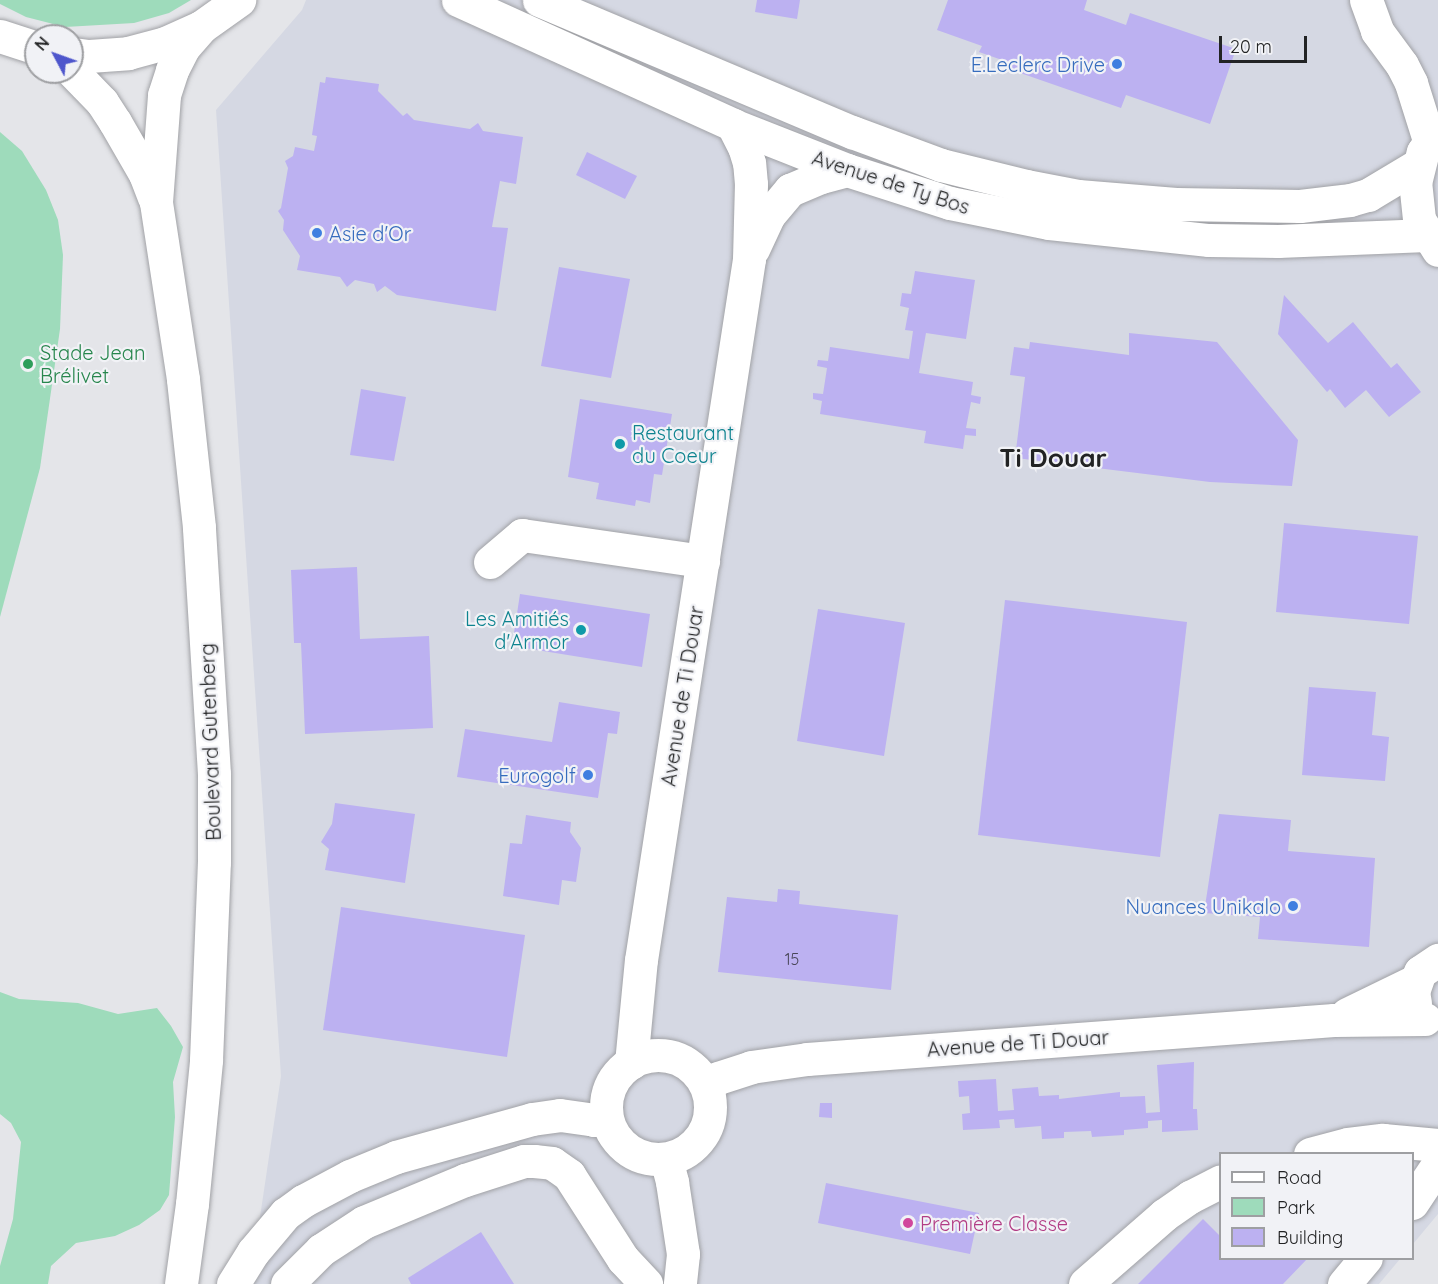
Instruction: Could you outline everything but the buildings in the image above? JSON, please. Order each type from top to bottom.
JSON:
[{"type":"main road","points":[[84,55],[128,53],[165,44],[201,27],[239,0]]},
{"type":"main road","name":"Avenue de Ty Bos","points":[[458,0],[733,125],[847,170],[950,203],[1049,223],[1102,230],[1245,241],[1432,243]]},
{"type":"main road","name":"Avenue de Ty Bos","points":[[539,0],[852,132],[941,165],[1078,196],[1176,204],[1300,206],[1350,200],[1368,195],[1428,145]]},
{"type":"main road","points":[[1366,0],[1377,31],[1402,65],[1411,83],[1428,145],[1415,201],[1432,243]]},
{"type":"main road","name":"Boulevard Gutenberg","points":[[156,202],[164,95],[176,63],[201,27]]},
{"type":"main road","points":[[0,36],[24,44]]},
{"type":"main road","points":[[1402,65],[1438,83]]},
{"type":"main road","name":"Boulevard Gutenberg","points":[[84,83],[102,102],[115,122],[145,174],[156,202],[175,323],[192,460],[211,704],[214,862],[199,1137],[181,1284]]},
{"type":"main road","name":"Avenue de Ti Douar","points":[[631,1063],[635,1009],[749,259],[751,184],[744,147],[733,125]]},
{"type":"main road","name":"Avenue de Ti Douar","points":[[749,259],[759,231],[781,198],[801,184],[847,170]]},
{"type":"main road","points":[[490,562],[522,535],[703,561]]},
{"type":"main road","points":[[1438,938],[1438,945]]},
{"type":"main road","points":[[1426,970],[1414,1002],[1432,1023]]},
{"type":"main road","name":"Avenue de Ti Douar","points":[[1334,1020],[1426,970]]},
{"type":"main road","points":[[635,1009],[664,1056]]},
{"type":"main road","name":"Avenue de Ti Douar","points":[[706,1085],[718,1078],[751,1067],[807,1059],[1334,1020],[1432,1023]]},
{"type":"main road","points":[[664,1056],[682,1061],[696,1071],[706,1085],[711,1102],[709,1119],[703,1135],[691,1148],[677,1157],[666,1159],[642,1157],[626,1149],[614,1136],[606,1105],[609,1091],[615,1078],[631,1063],[644,1057],[664,1056]]},
{"type":"main road","points":[[232,1284],[253,1252],[285,1214],[303,1201],[350,1176],[396,1157],[532,1119],[560,1114],[594,1120],[608,1119]]},
{"type":"main road","points":[[1318,1152],[1348,1144],[1383,1140],[1438,1145]]},
{"type":"main road","points":[[666,1159],[682,1243],[683,1267],[680,1284]]},
{"type":"main road","points":[[287,1284],[321,1250],[364,1222],[465,1180],[524,1161],[552,1162],[569,1175],[623,1259],[646,1284]]},
{"type":"main road","points":[[1414,1201],[1438,1164]]},
{"type":"main road","points":[[1085,1284],[1164,1215],[1190,1197],[1219,1183]]},
{"type":"main road","points":[[1344,1284],[1364,1260]]},
{"type":"shaded area","points":[[306,0],[1438,0],[1438,1214],[1414,1243],[1414,1152],[1219,1152],[1219,1260],[1399,1260],[1379,1284],[250,1284],[281,1076],[216,110],[302,10]]},
{"type":"green space","points":[[0,0],[191,0],[169,13],[134,23],[84,26],[84,24],[53,24],[26,17],[0,4]]},
{"type":"green space","name":"Stade Jean Brélivet","points":[[0,132],[22,151],[46,190],[58,220],[63,255],[60,329],[40,468],[0,617]]},
{"type":"green space","points":[[0,992],[19,999],[78,1003],[118,1014],[157,1008],[183,1047],[173,1082],[175,1117],[169,1195],[160,1210],[139,1225],[115,1236],[76,1243],[51,1266],[48,1284],[0,1284],[0,1266],[13,1219],[21,1142],[11,1123],[0,1114]]},
{"type":"place","name":"E.Leclerc Drive","points":[[1117,64]]},
{"type":"place","name":"Asie d'Or","points":[[317,233]]},
{"type":"place","name":"Stade Jean Brélivet","points":[[28,364]]},
{"type":"place","name":"Restaurant du Coeur","points":[[620,444]]},
{"type":"place","name":"Les Amitiés d'Armor","points":[[581,630]]},
{"type":"place","name":"Eurogolf","points":[[588,775]]},
{"type":"place","name":"Nuances Unikalo","points":[[1293,906]]},
{"type":"place","name":"Première Classe","points":[[908,1223]]},
{"type":"district","name":"Ti Douar","points":[[1053,458]]}]
